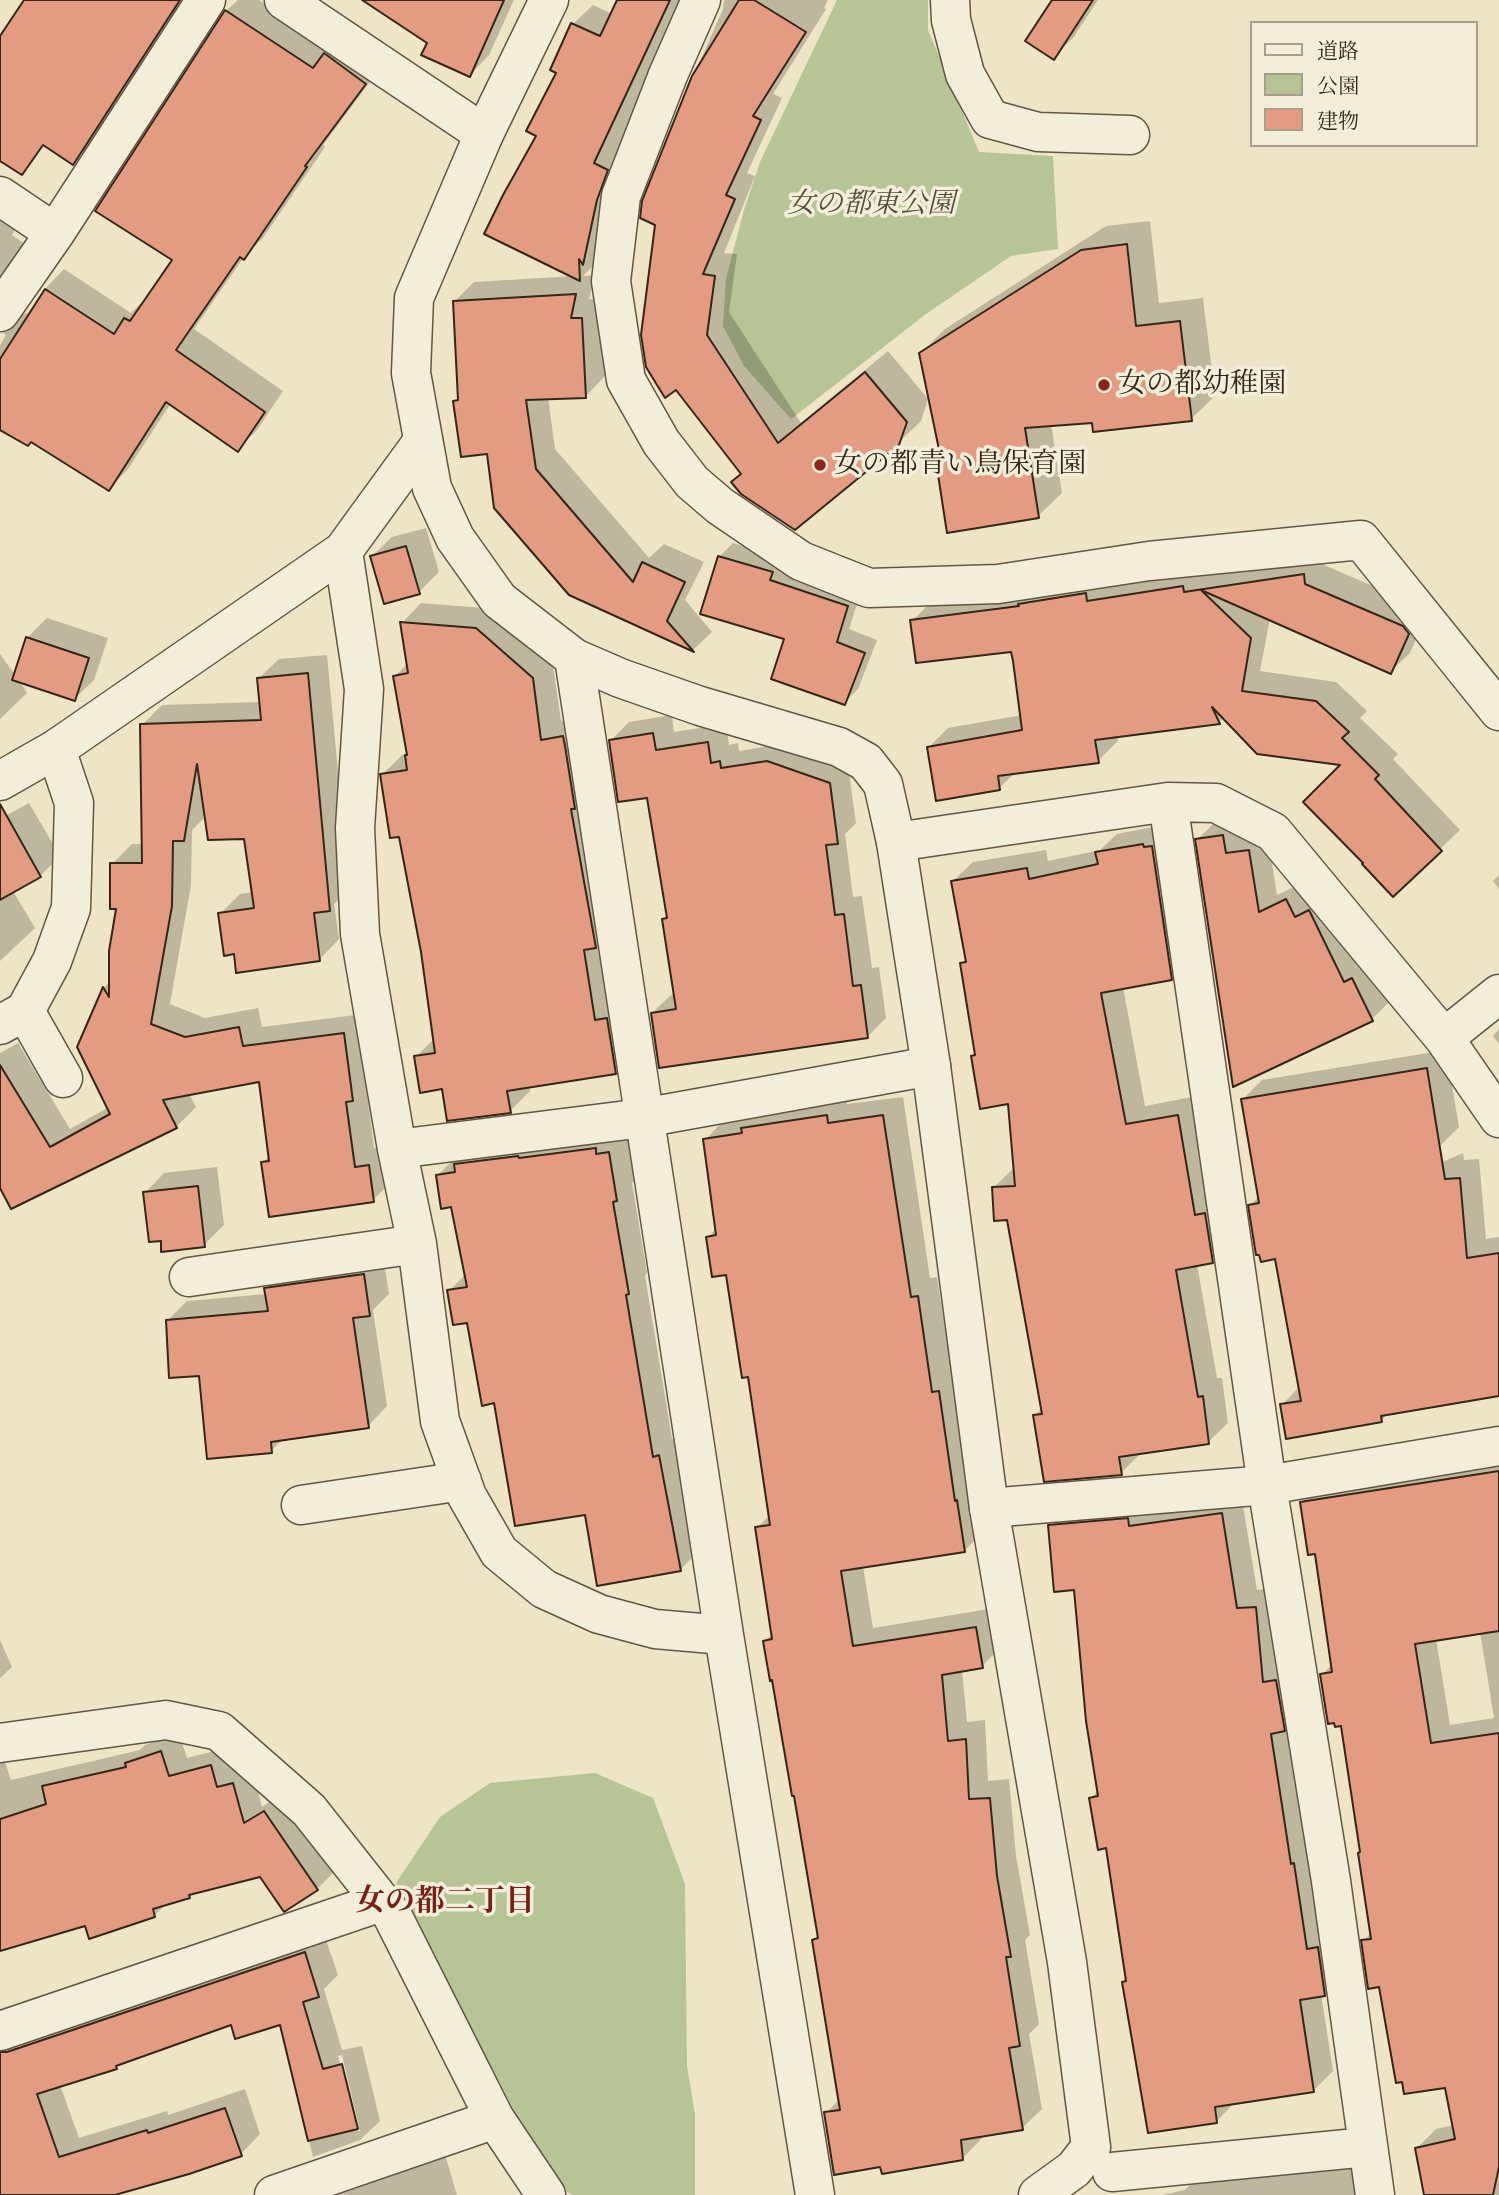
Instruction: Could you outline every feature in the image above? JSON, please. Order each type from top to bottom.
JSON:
[{"type":"street","points":[[0,312],[55,233],[206,0]]},
{"type":"street","points":[[284,0],[484,134]]},
{"type":"street","points":[[549,0],[484,134],[414,298],[411,373],[432,488],[455,538],[499,600],[575,659],[700,706],[839,747],[866,762],[883,784],[896,842],[932,1066],[989,1508],[1106,2171]]},
{"type":"street","points":[[701,0],[668,75],[621,196],[611,281],[626,380],[661,442],[692,482],[710,498],[802,561],[869,588],[998,584],[1149,561],[1361,540],[1499,710]]},
{"type":"street","points":[[950,0],[951,20],[965,74],[990,119],[1038,132],[1130,135]]},
{"type":"street","points":[[0,196],[55,233]]},
{"type":"street","points":[[0,781],[56,749],[343,551],[423,441]]},
{"type":"street","points":[[343,551],[364,689],[355,828],[360,934],[397,1149],[417,1244],[440,1421],[467,1496],[499,1552],[544,1589],[598,1614],[654,1629],[724,1635]]},
{"type":"street","points":[[575,659],[643,1118],[815,2195]]},
{"type":"street","points":[[56,749],[74,803],[71,908],[52,961],[13,1018],[63,1078]]},
{"type":"street","points":[[896,842],[1168,802],[1216,803],[1273,832],[1444,1038],[1499,1118]]},
{"type":"street","points":[[1168,802],[1376,2195]]},
{"type":"street","points":[[1444,1038],[1499,994]]},
{"type":"street","points":[[397,1149],[643,1118],[932,1066]]},
{"type":"street","points":[[189,1277],[417,1244]]},
{"type":"street","points":[[989,1508],[1268,1485],[1499,1446]]},
{"type":"street","points":[[300,1505],[462,1481]]},
{"type":"street","points":[[0,1743],[166,1720],[219,1731],[309,1810],[392,1915],[495,2119],[546,2195]]},
{"type":"street","points":[[0,2031],[381,1902]]},
{"type":"street","points":[[274,2195],[495,2119]]},
{"type":"street","points":[[1038,2195],[1074,2169],[1106,2171],[1367,2147]]},
{"type":"green space","name":"女の都東公園","points":[[837,0],[928,0],[928,30],[979,152],[1053,156],[1058,249],[1011,256],[926,314],[791,419],[744,366],[723,326],[726,278],[760,162]]},
{"type":"green space","points":[[595,1773],[653,1798],[685,1884],[687,2066],[695,2114],[695,2195],[573,2195],[553,2185],[396,1883],[440,1817],[490,1783]]},
{"type":"building","points":[[24,0],[180,0],[73,165],[43,145],[22,175],[0,161],[0,36]]},
{"type":"building","points":[[362,0],[504,0],[470,77],[421,55],[427,43]]},
{"type":"building","points":[[617,0],[670,0],[594,163],[608,170],[597,200],[583,265],[579,259],[580,281],[484,234],[536,136],[526,131],[556,73],[550,70],[571,23],[600,36]]},
{"type":"building","points":[[739,0],[754,0],[806,32],[753,116],[761,120],[726,195],[735,199],[703,274],[715,276],[707,335],[778,443],[865,372],[907,422],[899,445],[795,530],[741,494],[731,482],[741,474],[676,390],[665,398],[646,367],[641,335],[655,225],[640,218],[642,201],[692,76]]},
{"type":"building","points":[[1052,0],[1093,0],[1054,60],[1025,41]]},
{"type":"building","points":[[225,10],[313,68],[324,53],[366,84],[305,166],[307,167],[244,260],[240,257],[176,350],[265,412],[238,452],[166,402],[109,491],[31,442],[28,446],[0,430],[0,359],[45,289],[114,334],[124,318],[130,321],[172,260],[95,211]]},
{"type":"building","points":[[1127,244],[1136,326],[1180,321],[1192,421],[1093,432],[1092,423],[1025,428],[1039,518],[947,533],[935,455],[942,464],[919,353],[1081,250]]},
{"type":"building","points":[[576,294],[571,318],[582,318],[586,398],[526,400],[536,469],[633,582],[642,562],[685,582],[667,621],[694,652],[569,595],[494,508],[487,454],[461,457],[453,401],[458,400],[453,301]]},
{"type":"building","points":[[406,546],[420,594],[384,604],[370,556]]},
{"type":"building","points":[[718,556],[773,572],[770,580],[848,606],[837,642],[865,653],[845,705],[771,679],[784,639],[700,614]]},
{"type":"building","points":[[1304,574],[1305,584],[1403,626],[1409,634],[1391,674],[1201,590],[1251,638],[1242,691],[1316,701],[1349,732],[1342,738],[1379,775],[1375,779],[1442,851],[1393,897],[1303,802],[1340,765],[1257,754],[1212,707],[1220,724],[1095,740],[1099,763],[998,776],[1000,790],[936,801],[927,747],[1022,730],[1013,661],[1011,652],[916,663],[910,620],[1019,606],[1018,604],[1086,593],[1087,601],[1183,586],[1184,592]]},
{"type":"building","points":[[400,622],[476,628],[533,678],[541,740],[563,736],[575,809],[571,809],[596,948],[584,950],[595,1020],[607,1018],[616,1074],[507,1091],[511,1113],[447,1121],[442,1089],[420,1093],[414,1056],[435,1053],[421,952],[399,837],[390,838],[380,774],[407,770],[407,755],[393,676],[408,673]]},
{"type":"building","points":[[26,637],[89,658],[75,701],[12,680]]},
{"type":"building","points":[[308,673],[330,911],[314,913],[320,961],[236,973],[234,954],[224,956],[218,913],[254,908],[244,839],[208,840],[197,764],[184,841],[173,841],[172,906],[151,1024],[185,1037],[239,1027],[243,1046],[344,1033],[353,1101],[346,1102],[355,1167],[369,1165],[374,1202],[269,1217],[261,1162],[269,1161],[259,1082],[163,1100],[177,1128],[11,1209],[0,1188],[0,1065],[50,1147],[110,1114],[77,1047],[103,987],[109,997],[109,951],[116,909],[110,909],[110,863],[142,863],[140,724],[261,720],[257,678]]},
{"type":"building","points":[[653,733],[656,750],[708,742],[711,763],[720,761],[721,768],[767,761],[830,783],[838,844],[826,845],[835,915],[844,914],[853,986],[861,985],[868,1038],[659,1068],[651,1013],[676,1009],[662,919],[667,918],[647,798],[618,802],[609,740]]},
{"type":"building","points":[[0,804],[41,877],[0,900]]},
{"type":"building","points":[[1223,835],[1226,853],[1249,850],[1259,912],[1286,899],[1295,917],[1309,910],[1344,982],[1352,978],[1373,1021],[1233,1087],[1195,839]]},
{"type":"building","points":[[1143,844],[1144,847],[1152,846],[1172,980],[1101,993],[1126,1124],[1178,1115],[1195,1215],[1205,1213],[1213,1263],[1176,1270],[1198,1397],[1203,1396],[1209,1444],[1119,1457],[1122,1475],[1044,1482],[1033,1415],[1042,1414],[1007,1220],[994,1221],[992,1187],[1015,1186],[1008,1104],[980,1109],[971,1056],[975,1055],[960,963],[966,962],[951,881],[1027,868],[1029,879],[1098,864],[1095,852]]},
{"type":"building","points":[[1427,1068],[1445,1179],[1460,1178],[1467,1258],[1499,1253],[1499,1396],[1381,1416],[1382,1422],[1286,1439],[1280,1404],[1301,1401],[1275,1259],[1261,1262],[1259,1255],[1256,1255],[1248,1205],[1259,1203],[1241,1099]]},
{"type":"building","points":[[827,1115],[828,1123],[883,1115],[911,1297],[918,1296],[932,1392],[939,1391],[965,1552],[841,1571],[853,1646],[976,1627],[983,1668],[942,1675],[948,1741],[966,1739],[969,1799],[990,1798],[997,1876],[1011,1957],[1006,1957],[1020,2046],[1009,2048],[1023,2130],[961,2140],[963,2160],[882,2174],[880,2167],[834,2175],[824,2112],[840,2110],[812,1940],[818,1938],[794,1796],[763,1641],[772,1639],[755,1527],[770,1525],[748,1377],[742,1378],[726,1275],[712,1277],[706,1237],[716,1235],[703,1139],[742,1133],[741,1128]]},
{"type":"building","points":[[596,1148],[596,1154],[609,1152],[617,1201],[613,1202],[629,1294],[626,1295],[653,1457],[659,1455],[681,1571],[597,1586],[585,1515],[515,1526],[494,1403],[482,1406],[467,1323],[453,1325],[447,1290],[467,1287],[451,1207],[441,1209],[436,1175],[455,1172],[454,1164]]},
{"type":"building","points":[[198,1186],[205,1247],[161,1252],[161,1241],[149,1242],[143,1192]]},
{"type":"building","points":[[364,1274],[370,1316],[353,1318],[369,1428],[271,1442],[272,1453],[207,1459],[199,1376],[169,1378],[166,1320],[268,1311],[264,1288]]},
{"type":"building","points":[[1499,1471],[1499,1631],[1415,1644],[1431,1743],[1499,1733],[1499,2167],[1493,2195],[1424,2195],[1415,2148],[1455,2139],[1445,2088],[1404,2094],[1402,2082],[1396,2083],[1379,1987],[1368,1989],[1361,1940],[1371,1939],[1358,1853],[1360,1852],[1341,1726],[1328,1724],[1320,1674],[1332,1672],[1315,1554],[1308,1555],[1300,1502]]},
{"type":"building","points":[[1222,1513],[1237,1608],[1256,1607],[1263,1682],[1276,1680],[1285,1731],[1271,1734],[1307,1949],[1318,1947],[1325,1996],[1300,2000],[1314,2092],[1215,2107],[1217,2123],[1148,2133],[1122,1982],[1126,1981],[1106,1848],[1098,1850],[1089,1798],[1098,1796],[1086,1721],[1074,1590],[1054,1592],[1048,1525],[1128,1518],[1129,1526]]},
{"type":"building","points":[[161,1751],[169,1776],[211,1765],[217,1787],[233,1783],[244,1823],[264,1811],[318,1890],[284,1912],[260,1877],[189,1895],[190,1898],[153,1909],[155,1917],[89,1939],[85,1926],[0,1951],[0,1819],[46,1804],[42,1786],[126,1767],[125,1763]]},
{"type":"building","points":[[305,1952],[319,1997],[303,2002],[323,2069],[342,2064],[358,2129],[308,2141],[280,2025],[235,2039],[231,2025],[116,2066],[117,2069],[37,2094],[59,2157],[147,2130],[148,2133],[225,2108],[242,2156],[115,2195],[0,2195],[0,2052],[7,2052]]},
{"type":"place","name":"女の都幼稚園","points":[[1104,385]]},
{"type":"place","name":"女の都青い鳥保育園","points":[[820,465]]},
{"type":"district","name":"女の都二丁目","points":[[445,1902]]}]
